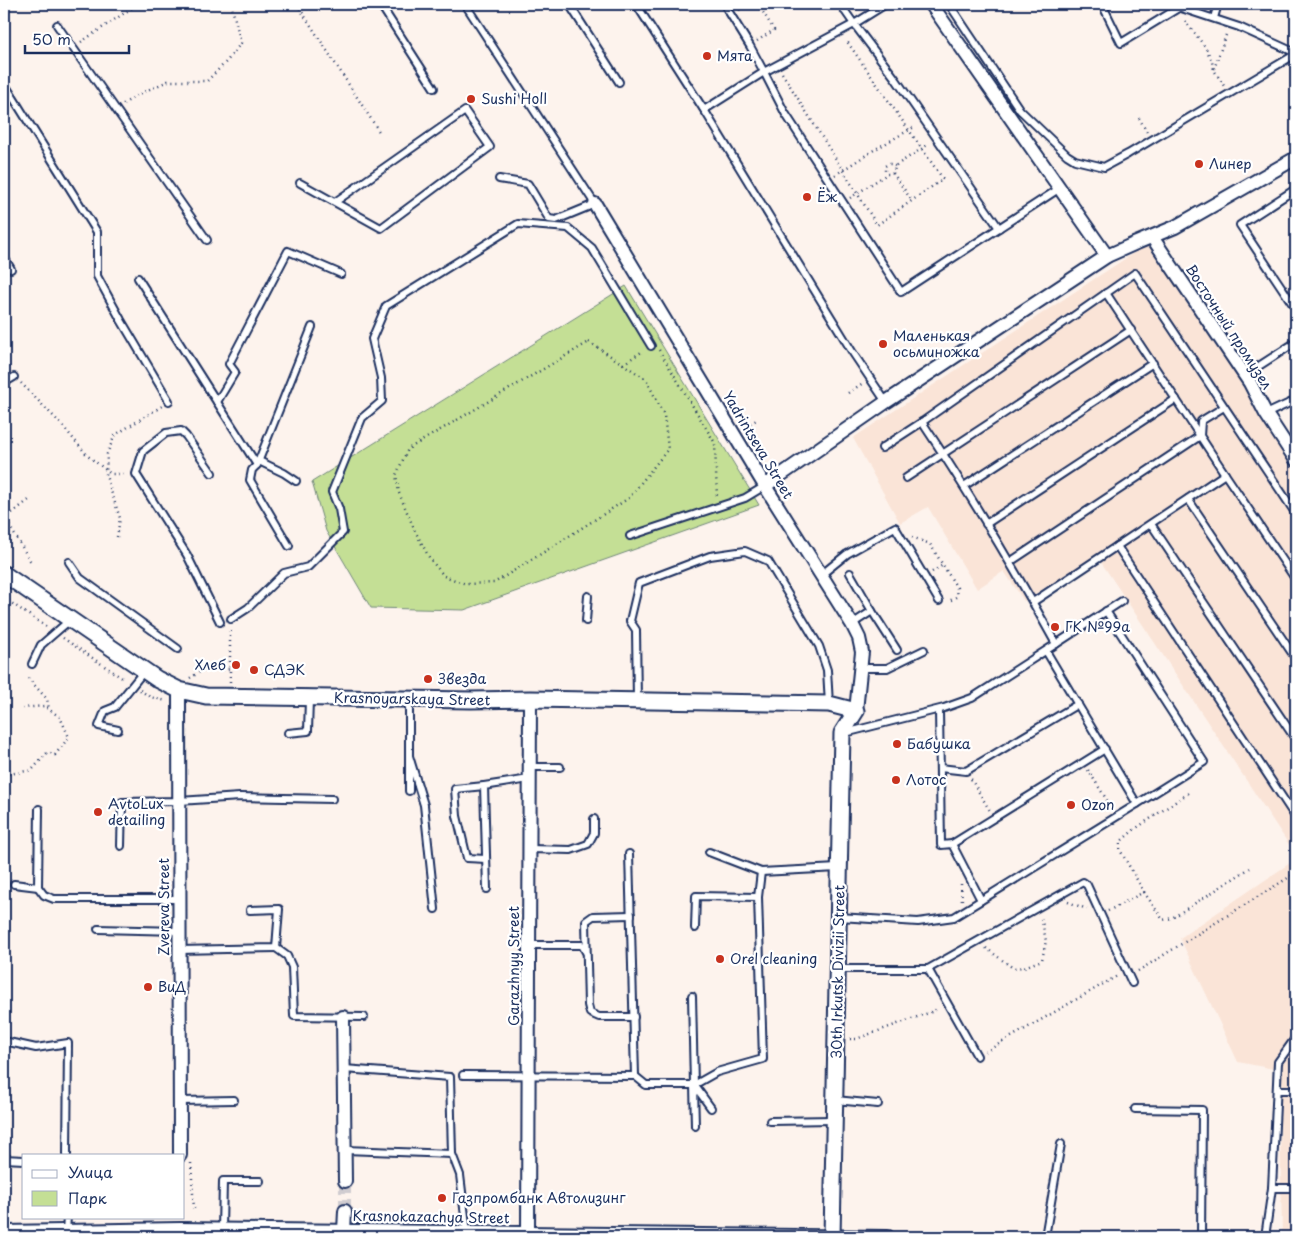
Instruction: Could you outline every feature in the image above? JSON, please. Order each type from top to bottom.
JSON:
[{"type":"street","points":[[931,4],[1107,256]]},
{"type":"street","points":[[765,486],[886,402],[1107,256],[1176,227],[1296,158]]},
{"type":"street","name":"Yadrintseva Street","points":[[595,204],[765,486],[852,624],[859,638],[862,652],[856,711]]},
{"type":"street","name":"Восточный промузел","points":[[1152,236],[1250,383],[1266,414],[1296,460]]},
{"type":"street","name":"Krasnoyarskaya Street","points":[[4,574],[157,679],[179,690],[206,696],[829,704],[856,711]]},
{"type":"street","name":"Zvereva Street","points":[[179,690],[180,1154]]},
{"type":"street","name":"Garazhnyy Street","points":[[528,1234],[530,699]]},
{"type":"street","points":[[842,733],[856,711]]},
{"type":"street","name":"30th Irkutsk Divizii Street","points":[[832,1237],[842,733]]},
{"type":"street","points":[[343,1017],[345,1181]]},
{"type":"street","points":[[344,1211],[344,1231]]},
{"type":"street","name":"Krasnokazachya Street","points":[[4,1232],[180,1228],[443,1235],[467,1233],[560,1236],[888,1237]]},
{"type":"lane","points":[[380,4],[434,88]]},
{"type":"lane","points":[[465,4],[595,204],[556,220],[549,219],[528,184],[499,179]]},
{"type":"lane","points":[[569,4],[619,82]]},
{"type":"lane","points":[[636,4],[704,110],[764,72],[841,32],[886,4]]},
{"type":"lane","points":[[724,4],[750,46],[784,113],[901,292],[1060,188]]},
{"type":"lane","points":[[840,4],[896,78],[999,228]]},
{"type":"lane","points":[[949,4],[1020,110],[1067,155],[1075,160],[1104,167],[1296,54]]},
{"type":"lane","points":[[1102,4],[1121,43],[1179,7]]},
{"type":"lane","points":[[1169,4],[1230,24],[1296,54]]},
{"type":"lane","points":[[1214,18],[1218,4]]},
{"type":"lane","points":[[58,25],[207,240]]},
{"type":"lane","points":[[4,82],[97,232],[97,276],[120,320],[169,401]]},
{"type":"lane","points":[[700,104],[853,354],[886,402]]},
{"type":"lane","points":[[300,183],[381,228],[490,147],[466,111],[335,202]]},
{"type":"lane","points":[[1296,194],[1294,190],[1240,225],[1296,310]]},
{"type":"lane","points":[[232,618],[248,608],[284,573],[308,568],[343,532],[339,509],[332,492],[362,418],[382,401],[381,378],[372,339],[386,306],[518,224],[568,228],[592,248],[651,346]]},
{"type":"lane","points":[[217,402],[235,372],[229,364],[288,250],[341,274]]},
{"type":"lane","points":[[4,257],[11,269]]},
{"type":"lane","points":[[882,448],[1135,273],[1296,514]]},
{"type":"lane","points":[[138,278],[258,463],[284,473],[296,481]]},
{"type":"lane","points":[[1106,293],[1296,580]]},
{"type":"lane","points":[[289,546],[250,480],[252,470],[258,463],[312,327]]},
{"type":"lane","points":[[906,478],[1131,330]]},
{"type":"lane","points":[[1244,375],[1296,342]]},
{"type":"lane","points":[[964,486],[1152,363]]},
{"type":"lane","points":[[4,383],[14,377]]},
{"type":"lane","points":[[986,524],[1176,399]]},
{"type":"lane","points":[[1266,414],[1296,400]]},
{"type":"lane","points":[[1200,436],[1201,421],[1224,407]]},
{"type":"lane","points":[[922,422],[1010,562],[1056,644]]},
{"type":"lane","points":[[212,473],[181,431],[166,433],[143,451],[136,474],[187,555],[220,622]]},
{"type":"lane","points":[[1010,562],[1200,436]]},
{"type":"lane","points":[[1033,602],[1225,474]]},
{"type":"lane","points":[[630,536],[746,498],[765,486]]},
{"type":"lane","points":[[1188,499],[1296,658]]},
{"type":"lane","points":[[1151,524],[1296,740]]},
{"type":"lane","points":[[821,575],[847,554],[895,527],[939,601]]},
{"type":"lane","points":[[1117,546],[1296,818]]},
{"type":"lane","points":[[637,701],[636,630],[630,621],[639,583],[710,556],[745,551],[768,561],[819,646],[827,670],[829,704]]},
{"type":"lane","points":[[69,562],[80,578],[178,649]]},
{"type":"lane","points":[[850,573],[897,650]]},
{"type":"lane","points":[[586,621],[588,596]]},
{"type":"lane","points":[[842,733],[939,710],[972,698],[1122,601]]},
{"type":"lane","points":[[852,624],[872,611]]},
{"type":"lane","points":[[839,917],[918,922],[954,918],[1204,762],[1106,611]]},
{"type":"lane","points":[[32,664],[41,646],[71,620]]},
{"type":"lane","points":[[860,668],[888,668],[924,650]]},
{"type":"lane","points":[[1046,651],[1137,804]]},
{"type":"lane","points":[[118,730],[99,726],[105,711],[115,707],[145,670]]},
{"type":"lane","points":[[288,733],[308,731],[309,697]]},
{"type":"lane","points":[[409,699],[409,791]]},
{"type":"lane","points":[[940,768],[966,771],[1078,704]]},
{"type":"lane","points":[[939,710],[941,845],[952,844],[1105,749]]},
{"type":"lane","points":[[409,756],[424,805],[435,909]]},
{"type":"lane","points":[[486,859],[467,858],[457,816],[455,789],[484,786],[529,773],[560,768]]},
{"type":"lane","points":[[484,786],[487,889]]},
{"type":"lane","points":[[121,846],[122,802],[240,797],[332,799]]},
{"type":"lane","points":[[39,810],[38,887],[44,895],[54,899],[179,899]]},
{"type":"lane","points":[[529,849],[571,850],[588,844],[594,833],[594,819]]},
{"type":"lane","points":[[952,844],[981,900]]},
{"type":"lane","points":[[709,852],[761,872],[840,868]]},
{"type":"lane","points":[[629,854],[636,1076]]},
{"type":"lane","points":[[463,1075],[636,1076],[646,1085],[694,1085],[717,1072],[764,1058],[758,897],[761,872]]},
{"type":"lane","points":[[838,969],[928,969],[1083,882],[1087,884],[1129,977]]},
{"type":"lane","points":[[14,884],[38,887]]},
{"type":"lane","points":[[695,928],[696,896],[758,897]]},
{"type":"lane","points":[[250,910],[279,909],[276,948]]},
{"type":"lane","points":[[630,915],[593,916],[586,921],[588,1005],[590,1013],[599,1017],[634,1017]]},
{"type":"lane","points":[[98,929],[180,931]]},
{"type":"lane","points":[[529,945],[582,945],[587,954]]},
{"type":"lane","points":[[179,950],[276,948],[288,956],[292,967],[294,1016],[364,1017]]},
{"type":"lane","points":[[928,969],[977,1056]]},
{"type":"lane","points":[[692,996],[695,1126]]},
{"type":"lane","points":[[1265,1237],[1272,1188],[1278,1062],[1296,1037]]},
{"type":"lane","points":[[4,1042],[36,1048],[68,1043],[67,1154]]},
{"type":"lane","points":[[344,1069],[450,1077],[452,1154],[460,1175],[467,1233]]},
{"type":"lane","points":[[694,1085],[711,1108]]},
{"type":"lane","points":[[1277,1090],[1296,1090]]},
{"type":"lane","points":[[180,1101],[234,1100]]},
{"type":"lane","points":[[835,1100],[878,1104]]},
{"type":"lane","points":[[1135,1109],[1202,1110],[1201,1237]]},
{"type":"lane","points":[[770,1121],[835,1120]]},
{"type":"lane","points":[[1044,1237],[1062,1144]]},
{"type":"lane","points":[[344,1150],[452,1154]]},
{"type":"lane","points":[[4,1159],[22,1160]]},
{"type":"lane","points":[[222,1230],[223,1180],[260,1181]]},
{"type":"lane","points":[[1272,1188],[1296,1188]]},
{"type":"lane","points":[[66,1218],[66,1231]]},
{"type":"path","points":[[72,47],[138,4]]},
{"type":"path","points":[[115,108],[143,92],[168,81],[207,82],[227,61],[240,43],[231,4]]},
{"type":"path","points":[[297,4],[380,133]]},
{"type":"path","points":[[750,46],[774,30],[758,4]]},
{"type":"path","points":[[1179,7],[1206,48],[1214,70],[1229,94]]},
{"type":"path","points":[[1214,70],[1230,24]]},
{"type":"path","points":[[778,65],[877,225],[943,179],[841,32]]},
{"type":"path","points":[[1139,118],[1152,140]]},
{"type":"path","points":[[827,180],[925,121]]},
{"type":"path","points":[[893,173],[895,166],[938,139]]},
{"type":"path","points":[[887,174],[884,169],[886,164],[895,166]]},
{"type":"path","points":[[893,173],[912,201]]},
{"type":"path","points":[[842,203],[887,174],[893,173]]},
{"type":"path","points":[[588,342],[623,364],[646,379],[664,415],[668,449],[629,498],[494,583],[466,584],[444,576],[430,559],[415,531],[399,493],[396,475],[408,449],[588,342]]},
{"type":"path","points":[[623,364],[651,346],[658,349],[715,443],[717,508]]},
{"type":"path","points":[[14,377],[31,392],[88,456],[111,474],[136,474]]},
{"type":"path","points":[[848,393],[870,378]]},
{"type":"path","points":[[117,537],[120,518],[106,476],[107,454],[115,436],[169,401]]},
{"type":"path","points":[[746,426],[758,419]]},
{"type":"path","points":[[29,500],[4,518],[31,562]]},
{"type":"path","points":[[897,531],[930,544],[957,588],[956,597],[947,602],[939,601]]},
{"type":"path","points":[[230,687],[230,628],[232,618]]},
{"type":"path","points":[[189,678],[203,670],[230,669]]},
{"type":"path","points":[[28,678],[47,699],[49,709]]},
{"type":"path","points":[[4,776],[32,770],[48,752],[55,755],[69,737],[60,717],[49,709],[44,706],[23,708]]},
{"type":"path","points":[[1083,763],[1117,817]]},
{"type":"path","points":[[966,771],[994,818]]},
{"type":"path","points":[[1190,792],[1135,829],[1120,842],[1120,850],[1144,892],[1163,920],[1172,918],[1250,868]]},
{"type":"path","points":[[977,1056],[1129,977],[1296,873]]},
{"type":"path","points":[[1055,897],[1101,915],[1144,892]]},
{"type":"path","points":[[976,941],[1013,968],[1024,967],[1042,960],[1046,941],[1039,906]]},
{"type":"path","points":[[836,1038],[856,1039],[934,1011],[947,1002]]},
{"type":"shaded area","points":[[1152,241],[1296,460],[1296,855],[1097,556],[1024,601],[1004,571],[977,589],[928,507],[900,523],[853,438]]},
{"type":"shaded area","points":[[1296,859],[1296,1237],[1282,1237],[1279,1070],[1238,1062],[1180,938]]},
{"type":"green space","points":[[626,286],[759,505],[464,610],[371,608],[326,531],[312,482]]},
{"type":"tunnel","points":[[345,1181],[345,1211]]},
{"type":"place","name":"Мята","points":[[707,56]]},
{"type":"place","name":"Sushi Holl","points":[[471,99]]},
{"type":"place","name":"Линер","points":[[1199,164]]},
{"type":"place","name":"Ёж","points":[[807,197]]},
{"type":"place","name":"Маленькая осьминожка","points":[[883,344]]},
{"type":"place","name":"ГК №99а","points":[[1055,627]]},
{"type":"place","name":"Хлеб","points":[[236,665]]},
{"type":"place","name":"СДЭК","points":[[254,670]]},
{"type":"place","name":"Звезда","points":[[428,679]]},
{"type":"place","name":"Бабушка","points":[[897,744]]},
{"type":"place","name":"Лотос","points":[[896,780]]},
{"type":"place","name":"Ozon","points":[[1071,805]]},
{"type":"place","name":"AvtoLux detailing","points":[[98,812]]},
{"type":"place","name":"Orel cleaning","points":[[720,959]]},
{"type":"place","name":"ВиД","points":[[148,987]]},
{"type":"place","name":"Газпромбанк Автолизинг","points":[[442,1198]]}]
